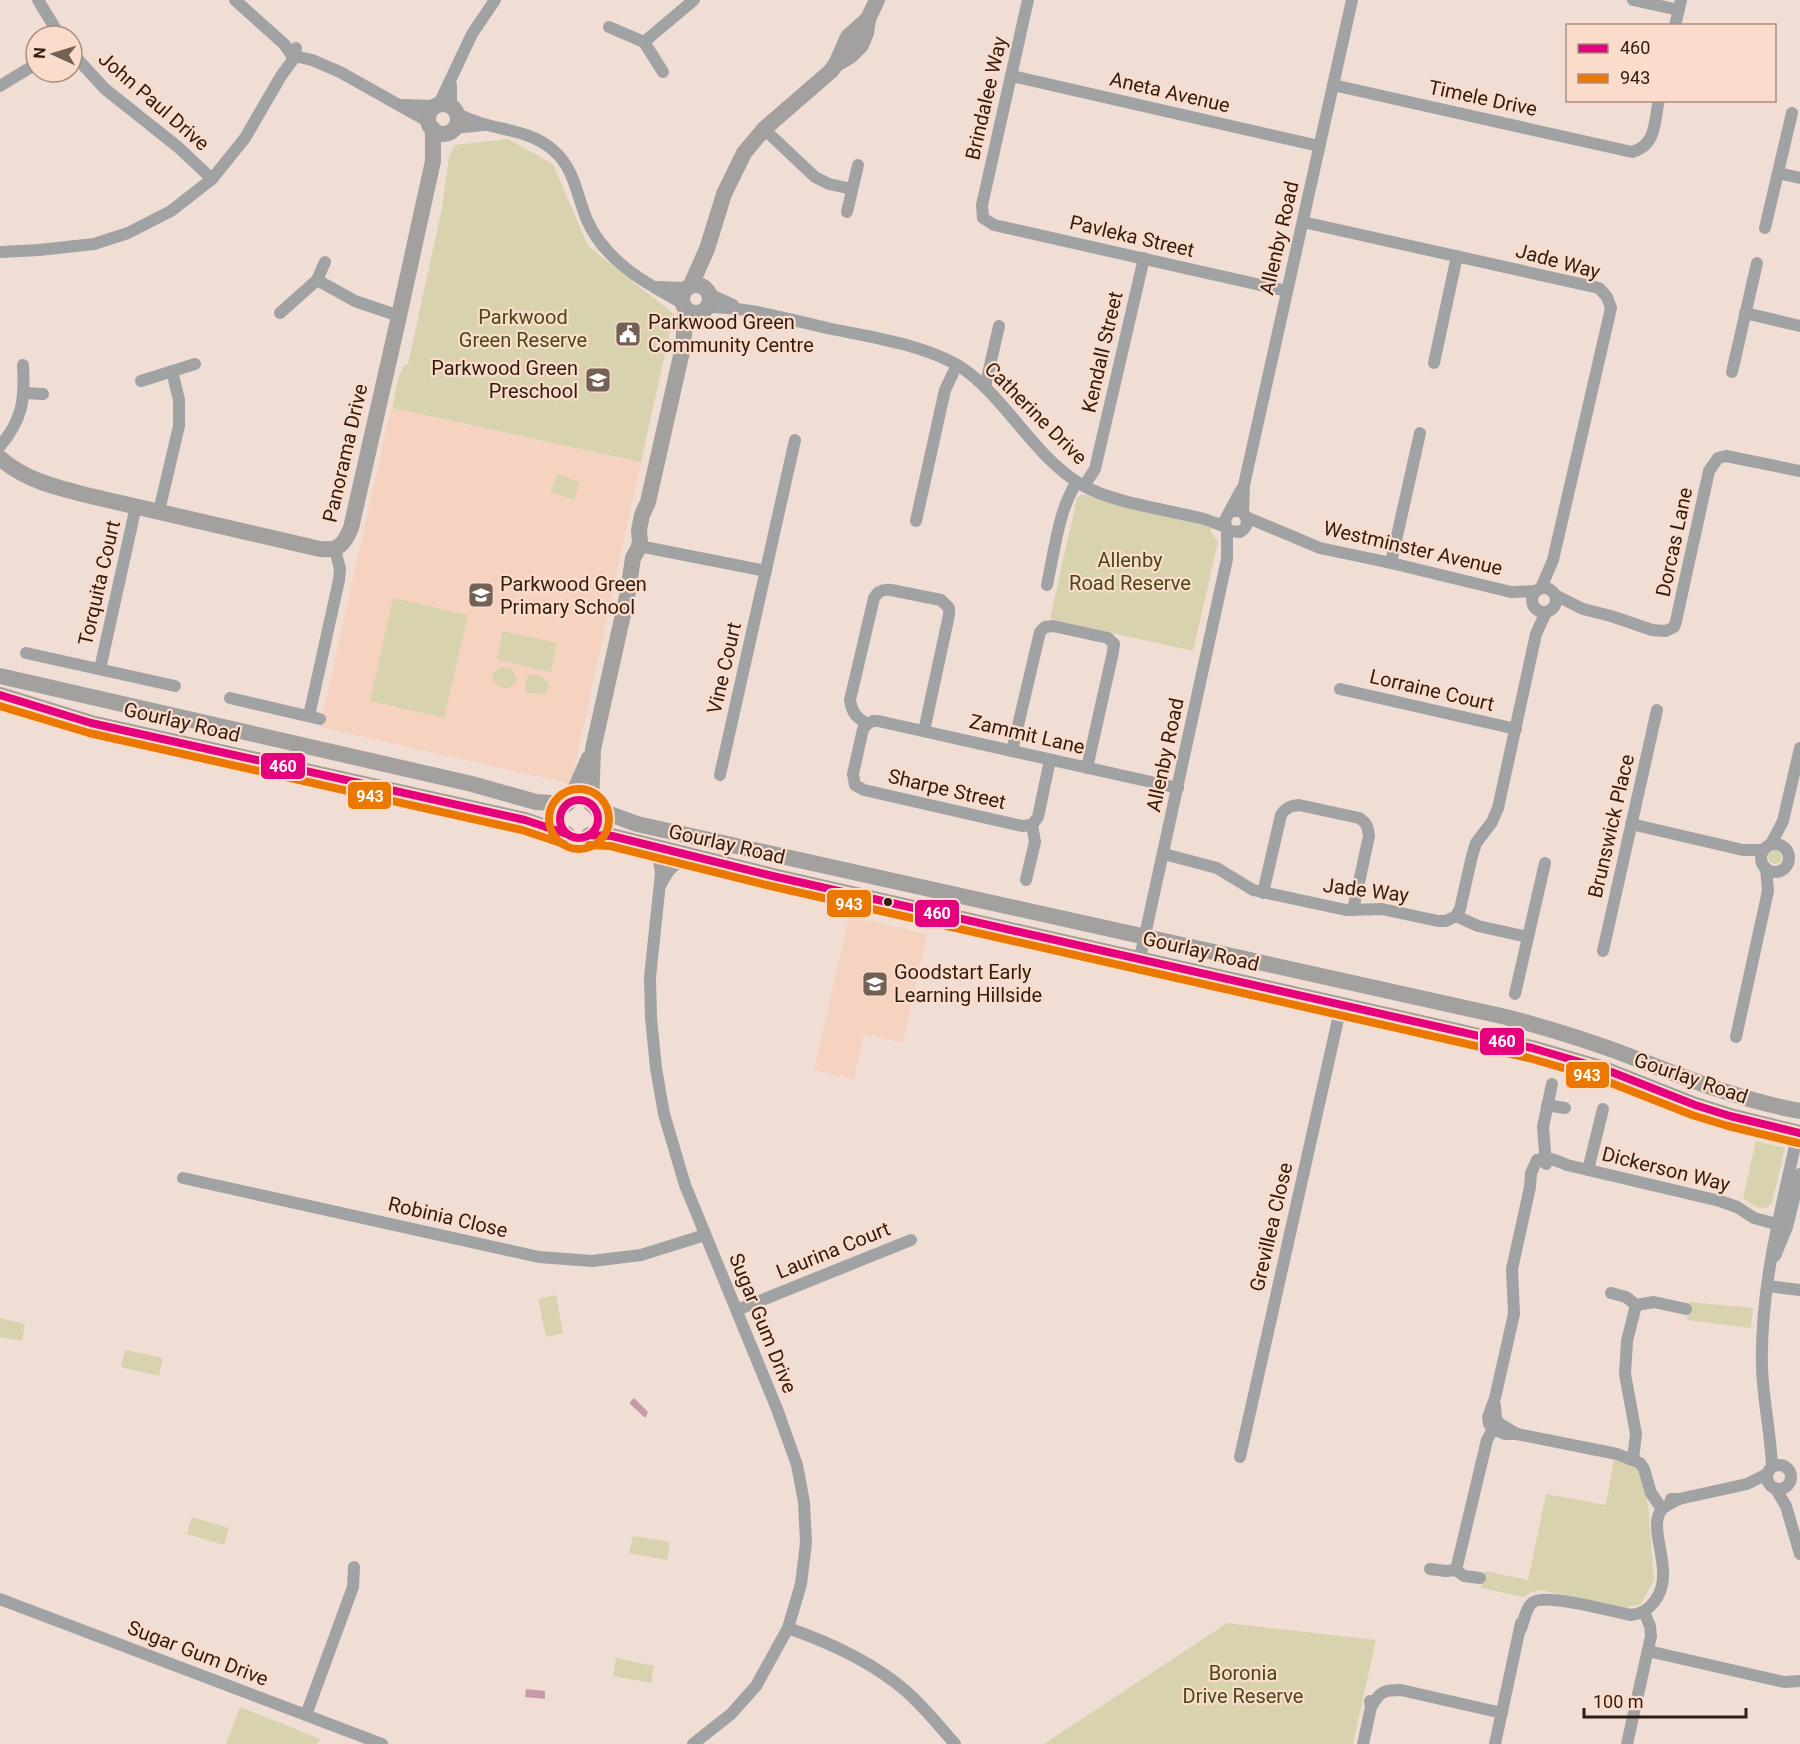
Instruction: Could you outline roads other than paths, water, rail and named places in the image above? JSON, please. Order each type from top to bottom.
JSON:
[{"type":"main road","points":[[593,749],[594,807],[598,821],[589,835],[578,838],[563,830],[559,819],[560,813],[568,802],[593,749],[628,592],[644,547],[648,502],[683,347],[707,249],[724,194],[744,153],[764,129],[831,71],[836,64],[850,56],[861,45],[868,19],[878,0]]},
{"type":"main road","name":"Panorama Drive","points":[[0,458],[27,477],[53,487],[320,549],[335,549],[344,543],[351,528],[443,118]]},
{"type":"main road","name":"Gourlay Road","points":[[0,676],[472,783],[522,799],[536,802],[568,802]]},
{"type":"main road","name":"Gourlay Road","points":[[0,695],[91,723],[525,820],[567,834]]},
{"type":"main road","points":[[568,802],[581,800],[594,807]]},
{"type":"main road","name":"Gourlay Road","points":[[594,807],[637,824],[1506,1017],[1608,1048],[1704,1086],[1769,1105],[1800,1111]]},
{"type":"main road","name":"Gourlay Road","points":[[589,835],[612,836],[691,857],[1569,1058],[1604,1069],[1703,1108],[1799,1131]]},
{"type":"main road","points":[[1341,1006],[1347,981]]},
{"type":"street","points":[[38,0],[53,24]]},
{"type":"street","points":[[0,252],[94,244],[128,233],[171,211],[212,179],[245,138],[294,53],[235,0]]},
{"type":"street","points":[[443,118],[456,65],[472,34],[495,0]]},
{"type":"street","points":[[644,42],[694,0]]},
{"type":"street","name":"Brindalee Way","points":[[982,205],[1028,0]]},
{"type":"street","name":"Allenby Road","points":[[1140,958],[1227,559],[1233,518],[1244,485],[1351,0]]},
{"type":"street","points":[[1633,0],[1680,5],[1676,24]]},
{"type":"street","points":[[609,27],[644,42],[663,72]]},
{"type":"street","name":"Catherine Drive","points":[[294,53],[340,72],[399,104],[443,118],[518,132],[537,139],[554,150],[569,169],[588,223],[610,255],[636,276],[656,287],[931,353],[957,365],[985,387],[1047,456],[1080,484],[1123,500],[1204,518],[1233,518]]},
{"type":"street","name":"John Paul Drive","points":[[84,65],[105,89],[178,147],[212,179]]},
{"type":"street","points":[[0,86],[24,71]]},
{"type":"street","name":"Aneta Avenue","points":[[1012,76],[1319,146]]},
{"type":"street","name":"Timele Drive","points":[[1334,85],[1632,152],[1641,150],[1648,143],[1659,102]]},
{"type":"street","points":[[1765,228],[1792,113]]},
{"type":"street","points":[[764,129],[815,177],[829,184],[852,189]]},
{"type":"street","points":[[847,212],[858,165]]},
{"type":"street","points":[[1778,173],[1800,178]]},
{"type":"street","name":"Pavleka Street","points":[[982,205],[983,218],[994,225],[1287,291]]},
{"type":"street","name":"Jade Way","points":[[1303,222],[1599,288],[1607,297],[1611,308],[1546,591]]},
{"type":"street","points":[[1434,363],[1457,256]]},
{"type":"street","name":"Kendall Street","points":[[1047,585],[1069,493],[1095,469],[1144,258]]},
{"type":"street","points":[[280,313],[317,280],[325,262]]},
{"type":"street","points":[[1732,372],[1757,263]]},
{"type":"street","points":[[317,280],[355,301],[399,316]]},
{"type":"street","points":[[1745,313],[1800,326]]},
{"type":"street","points":[[985,387],[999,326]]},
{"type":"street","points":[[141,381],[195,364]]},
{"type":"street","points":[[0,446],[15,424],[21,409],[24,393],[23,365]]},
{"type":"street","points":[[916,521],[945,390],[957,365]]},
{"type":"street","points":[[159,512],[179,426],[179,400],[172,371]]},
{"type":"street","points":[[24,393],[43,394]]},
{"type":"street","points":[[1391,563],[1420,433]]},
{"type":"street","name":"Vine Court","points":[[720,775],[795,440]]},
{"type":"street","name":"Dorcas Lane","points":[[1546,591],[1584,609],[1659,631],[1666,631],[1674,627],[1709,471],[1718,458],[1726,456],[1800,471]]},
{"type":"street","name":"Torquita Court","points":[[100,669],[136,506]]},
{"type":"street","name":"Allenby Road","points":[[1227,559],[1247,524],[1233,518]]},
{"type":"street","name":"Westminster Avenue","points":[[1233,518],[1281,531],[1320,548],[1511,592],[1542,609]]},
{"type":"street","name":"Westminster Avenue","points":[[1241,531],[1273,529]]},
{"type":"street","points":[[644,547],[766,571]]},
{"type":"street","points":[[230,698],[314,717],[339,580],[339,562],[335,549]]},
{"type":"street","points":[[867,724],[851,710],[850,700],[874,598],[884,589],[941,600],[949,608],[924,731]]},
{"type":"street","points":[[1546,591],[1556,603],[1542,609],[1532,598],[1546,591]]},
{"type":"street","name":"Westminster Avenue","points":[[1511,592],[1546,591]]},
{"type":"street","points":[[1528,937],[1478,926],[1456,916],[1460,909],[1476,843],[1492,822],[1498,807],[1542,609]]},
{"type":"street","name":"Dorcas Lane","points":[[1542,609],[1584,609]]},
{"type":"street","points":[[1012,751],[1040,632],[1045,627],[1053,626],[1108,638],[1114,644],[1113,652],[1087,768]]},
{"type":"street","name":"Torquita Court","points":[[26,653],[176,686]]},
{"type":"street","name":"Lorraine Court","points":[[1340,689],[1516,729]]},
{"type":"street","name":"Brunswick Place","points":[[1603,951],[1657,710]]},
{"type":"street","name":"Zammit Lane","points":[[867,724],[878,721],[1178,788]]},
{"type":"street","name":"Sharpe Street","points":[[867,724],[863,729],[853,774],[855,784],[864,790],[1022,826],[1032,825]]},
{"type":"street","points":[[1736,1037],[1768,891],[1778,859],[1800,748]]},
{"type":"street","points":[[1026,880],[1035,842],[1032,825],[1038,817],[1050,760]]},
{"type":"street","points":[[1263,893],[1281,815],[1291,806],[1299,805],[1359,818],[1365,822],[1369,836],[1353,910]]},
{"type":"street","points":[[1631,824],[1800,866]]},
{"type":"street","name":"Sugar Gum Drive","points":[[649,847],[658,855],[661,873],[650,977],[656,1068],[664,1114],[685,1185],[737,1310],[797,1465],[804,1502],[806,1543],[802,1574],[788,1628],[756,1686],[731,1714],[693,1744]]},
{"type":"street","name":"Jade Way","points":[[1164,854],[1217,868],[1243,885],[1263,893],[1353,910],[1382,909],[1438,921],[1446,921],[1456,916]]},
{"type":"street","name":"Sugar Gum Drive","points":[[661,885],[666,874],[679,860],[691,857]]},
{"type":"street","points":[[1515,994],[1545,863]]},
{"type":"street","name":"Grevillea Close","points":[[1240,1457],[1341,1006]]},
{"type":"street","points":[[1456,1570],[1486,1440],[1496,1427],[1495,1398],[1514,1314],[1512,1269],[1530,1188],[1546,1161],[1543,1127],[1552,1084]]},
{"type":"street","points":[[1547,1105],[1565,1108]]},
{"type":"street","points":[[1588,1170],[1603,1109]]},
{"type":"street","points":[[1782,1226],[1799,1131]]},
{"type":"street","name":"Dickerson Way","points":[[1546,1161],[1720,1201],[1737,1207],[1754,1218],[1782,1226]]},
{"type":"street","points":[[1800,1174],[1771,1265],[1762,1335],[1765,1407],[1771,1444],[1783,1476],[1786,1506],[1800,1554]]},
{"type":"street","name":"Robinia Close","points":[[183,1178],[539,1257],[592,1261],[641,1255],[705,1235]]},
{"type":"street","name":"Laurina Court","points":[[737,1310],[911,1240]]},
{"type":"street","points":[[1767,1286],[1800,1290]]},
{"type":"street","points":[[1611,1293],[1626,1297],[1636,1305],[1654,1302],[1686,1309]]},
{"type":"street","points":[[1633,1459],[1636,1434],[1625,1374],[1627,1341],[1636,1305]]},
{"type":"street","points":[[1495,1744],[1521,1629],[1531,1603],[1536,1600],[1554,1599],[1631,1616],[1638,1615],[1652,1606],[1658,1598],[1664,1570],[1658,1531],[1660,1506],[1651,1493],[1644,1469],[1640,1464],[1617,1454],[1517,1434],[1496,1427]]},
{"type":"street","points":[[1660,1506],[1679,1499],[1783,1476]]},
{"type":"street","points":[[306,1715],[353,1587],[354,1567]]},
{"type":"street","points":[[1430,1569],[1456,1570],[1464,1576],[1480,1578]]},
{"type":"street","name":"Sugar Gum Drive","points":[[0,1599],[382,1744]]},
{"type":"street","points":[[1627,1744],[1651,1636],[1650,1626],[1644,1612]]},
{"type":"street","points":[[788,1628],[823,1641],[868,1664],[908,1693],[955,1744]]},
{"type":"street","points":[[1648,1651],[1784,1682],[1800,1681]]},
{"type":"street","points":[[1363,1744],[1371,1707],[1385,1691],[1401,1690],[1502,1713]]},
{"type":"place","name":"Parkwood Green Community Centre","points":[[628,334]]},
{"type":"place","name":"Parkwood Green Preschool","points":[[598,380]]},
{"type":"place","name":"Parkwood Green Primary School","points":[[481,595]]},
{"type":"place","name":"Goodstart Early Learning Hillside","points":[[875,984]]},
{"type":"park label","name":"Parkwood Green Reserve","points":[[523,328]]},
{"type":"park label","name":"Allenby Road Reserve","points":[[1130,572]]},
{"type":"park label","name":"Boronia Drive Reserve","points":[[1243,1684]]}]
